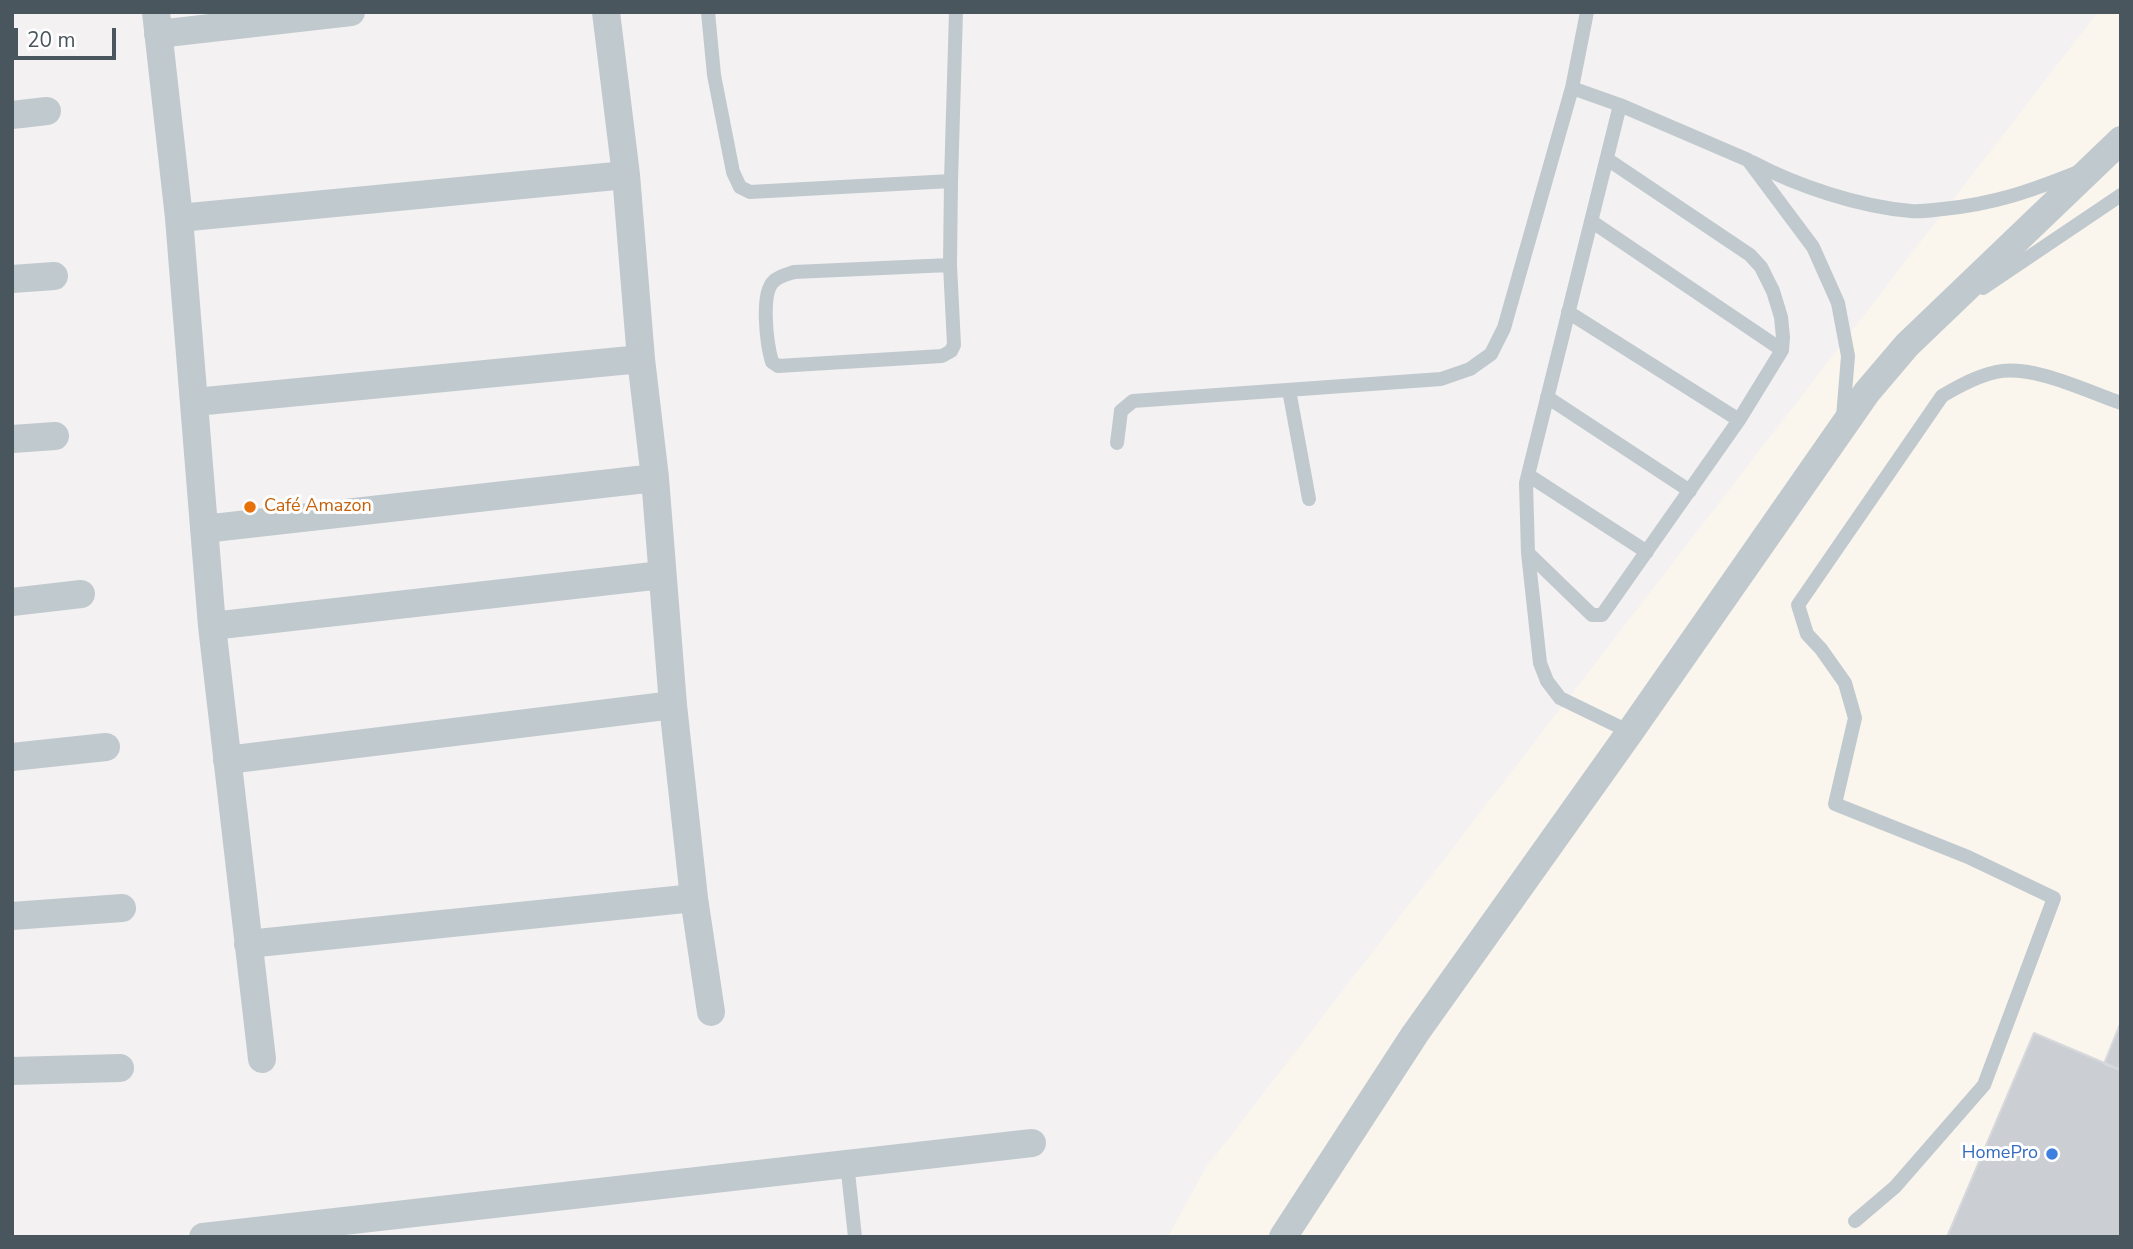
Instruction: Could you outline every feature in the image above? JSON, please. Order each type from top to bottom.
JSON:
[{"type":"street","points":[[262,1059],[212,626],[179,218],[157,23],[351,12]]},
{"type":"street","points":[[606,12],[655,478],[673,705],[711,1012]]},
{"type":"street","points":[[12,115],[47,111]]},
{"type":"street","points":[[1283,1237],[1415,1034],[1885,369],[2121,140]]},
{"type":"street","points":[[179,218],[625,175]]},
{"type":"street","points":[[12,279],[54,276]]},
{"type":"street","points":[[195,402],[641,359]]},
{"type":"street","points":[[12,439],[55,436]]},
{"type":"street","points":[[204,529],[655,478]]},
{"type":"street","points":[[212,626],[662,576]]},
{"type":"street","points":[[12,602],[82,594]]},
{"type":"street","points":[[227,760],[673,705]]},
{"type":"street","points":[[12,757],[106,747]]},
{"type":"street","points":[[248,944],[695,898]]},
{"type":"street","points":[[12,916],[122,908]]},
{"type":"street","points":[[12,1071],[120,1068]]},
{"type":"street","points":[[203,1237],[1032,1143]]},
{"type":"lane","points":[[708,12],[714,75],[733,172],[740,187],[750,192],[951,181]]},
{"type":"lane","points":[[950,265],[794,272],[775,279],[769,287],[765,307],[772,362],[778,366],[942,356],[951,351],[954,345],[950,265],[956,12]]},
{"type":"lane","points":[[1118,443],[1121,411],[1133,401],[1441,379],[1470,369],[1491,355],[1504,328],[1572,88],[1587,12]]},
{"type":"lane","points":[[1572,88],[1620,105],[1748,160],[1782,178],[1842,198],[1912,212],[1971,206],[2026,193],[2100,162]]},
{"type":"lane","points":[[1620,105],[1528,475],[1526,520],[1541,663],[1547,681],[1560,698],[1630,732]]},
{"type":"lane","points":[[1528,553],[1592,615],[1602,615],[1739,420],[1782,350],[1781,317],[1773,291],[1761,267],[1750,255],[1607,159]]},
{"type":"lane","points":[[1748,160],[1813,247],[1838,303],[1848,356],[1842,429]]},
{"type":"lane","points":[[1930,324],[2121,195]]},
{"type":"lane","points":[[1591,221],[1782,350]]},
{"type":"lane","points":[[1568,312],[1739,420]]},
{"type":"lane","points":[[1855,1221],[1895,1187],[1984,1085],[2054,898],[1968,857],[1835,804],[1855,718],[1845,683],[1807,634],[1798,605],[1942,396],[1968,382],[1998,372],[2034,373],[2121,403]]},
{"type":"lane","points":[[1289,390],[1309,499]]},
{"type":"lane","points":[[1547,397],[1690,491]]},
{"type":"lane","points":[[1528,475],[1647,552]]},
{"type":"lane","points":[[847,1163],[855,1237]]},
{"type":"shaded area","points":[[2098,12],[2121,12],[2121,1237],[1168,1237],[1205,1169]]},
{"type":"building","points":[[2121,1022],[2121,1070],[2104,1064]]},
{"type":"building","name":"HomePro","points":[[2034,1033],[2121,1070],[2121,1237],[1947,1237]]},
{"type":"place","name":"Café Amazon","points":[[250,507]]},
{"type":"place","name":"HomePro","points":[[2052,1154]]}]
